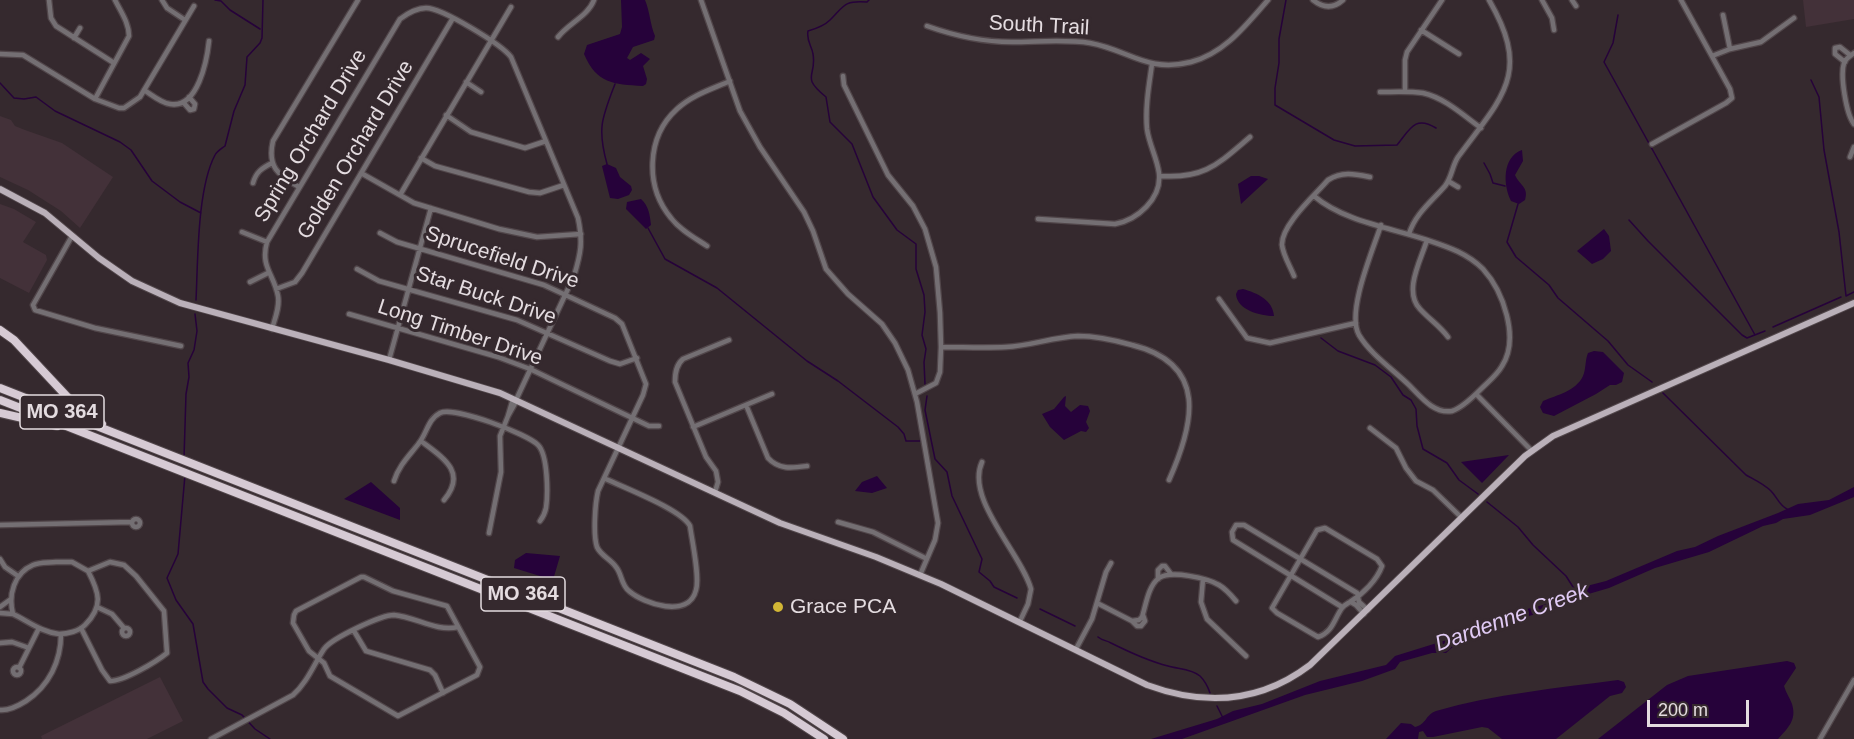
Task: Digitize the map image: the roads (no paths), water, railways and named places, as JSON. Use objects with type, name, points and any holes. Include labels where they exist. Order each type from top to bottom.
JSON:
[{"type":"highway","points":[[0,330],[14,340],[73,403],[92,418],[125,437]]},
{"type":"highway","name":"MO 364","points":[[0,388],[742,680],[800,710],[843,739]]},
{"type":"highway","name":"MO 364","points":[[0,400],[740,691],[784,713],[824,739]]},
{"type":"highway","points":[[0,413],[93,436]]},
{"type":"main road","points":[[0,189],[45,213],[99,258],[132,281],[170,299],[211,313],[389,360],[516,400],[780,523],[920,575],[1020,621],[1147,685],[1185,697],[1227,699],[1271,688],[1298,675],[1366,612],[1531,450],[1553,436],[1854,303]]},
{"type":"street","points":[[49,0],[51,18],[54,23],[114,63]]},
{"type":"street","points":[[96,99],[129,36],[129,29],[115,0]]},
{"type":"street","points":[[162,0],[167,8],[185,20]]},
{"type":"street","points":[[299,187],[283,177],[272,163],[273,141],[358,0]]},
{"type":"street","points":[[558,37],[564,29],[589,10],[594,0]]},
{"type":"street","points":[[701,0],[740,111],[760,147],[804,212],[826,269],[848,294],[874,316],[895,343],[908,370],[915,394],[938,524],[934,541],[920,575]]},
{"type":"street","name":"South Trail","points":[[927,26],[976,40],[1088,43],[1152,64],[1172,64],[1191,62],[1211,53],[1235,36],[1268,0]]},
{"type":"street","points":[[1313,0],[1323,6],[1338,5],[1343,0]]},
{"type":"street","points":[[1405,92],[1407,52],[1442,0]]},
{"type":"street","points":[[1409,234],[1421,212],[1448,181],[1456,160],[1500,101],[1509,69],[1506,36],[1489,0]]},
{"type":"street","points":[[1542,0],[1552,18],[1554,30]]},
{"type":"street","points":[[1572,0],[1576,6]]},
{"type":"street","points":[[1652,144],[1726,103],[1732,95],[1681,0]]},
{"type":"street","points":[[422,1],[423,7],[435,9],[453,18],[505,50],[514,61],[578,218],[581,234],[580,256],[566,294],[500,436],[501,471],[489,533]]},
{"type":"street","points":[[0,54],[22,55],[96,99],[124,108],[140,97],[194,6]]},
{"type":"street","name":"Spring Orchard Drive","points":[[272,329],[279,307],[276,289],[264,258],[267,242],[400,19],[423,7]]},
{"type":"street","points":[[400,195],[511,7]]},
{"type":"street","points":[[1723,15],[1730,49]]},
{"type":"street","name":"Golden Orchard Drive","points":[[276,289],[295,282],[302,273],[453,18]]},
{"type":"street","points":[[1712,56],[1761,42],[1794,18]]},
{"type":"street","points":[[74,38],[80,28]]},
{"type":"street","points":[[1421,30],[1459,54]]},
{"type":"street","points":[[144,90],[172,105],[183,102],[189,97],[204,73],[209,41]]},
{"type":"street","points":[[1845,62],[1834,53],[1835,48],[1840,47],[1852,54],[1845,62],[1843,71],[1847,107],[1854,124]]},
{"type":"street","points":[[1038,219],[1105,224],[1126,222],[1145,209],[1160,176],[1147,129],[1152,64]]},
{"type":"street","points":[[843,76],[844,86],[888,175],[913,206],[926,229],[936,267],[941,347],[940,372],[936,383],[915,394]]},
{"type":"street","points":[[708,246],[671,219],[655,189],[652,162],[656,141],[671,115],[697,95],[730,81]]},
{"type":"street","points":[[466,82],[481,92]]},
{"type":"street","points":[[1380,92],[1421,93],[1440,99],[1481,128]]},
{"type":"street","points":[[183,102],[190,110],[194,109],[195,105],[189,97]]},
{"type":"street","points":[[446,115],[471,132],[525,148],[546,141]]},
{"type":"street","points":[[1160,176],[1189,176],[1204,172],[1250,137]]},
{"type":"street","points":[[1850,158],[1854,147]]},
{"type":"street","points":[[421,159],[435,166],[529,192],[540,193],[564,185]]},
{"type":"street","points":[[253,183],[255,175],[272,163]]},
{"type":"street","points":[[361,173],[414,203],[499,229],[537,237],[581,234]]},
{"type":"street","points":[[1294,276],[1282,248],[1283,236],[1289,225],[1335,176],[1348,174],[1370,177]]},
{"type":"street","points":[[1448,181],[1458,188]]},
{"type":"street","points":[[1314,196],[1330,209],[1381,225],[1449,247],[1474,261],[1494,283],[1503,302],[1508,322],[1506,355],[1497,372],[1476,394],[1452,411],[1431,406],[1367,345],[1360,335],[1356,323],[1357,300],[1381,225]]},
{"type":"street","points":[[389,360],[431,208]]},
{"type":"street","points":[[242,232],[267,242]]},
{"type":"street","name":"Sprucefield Drive","points":[[380,233],[397,242],[522,278],[566,294],[615,318],[622,324],[646,384],[604,478],[596,502],[596,544],[616,567],[625,587],[632,593],[672,608],[688,603],[694,597],[697,584],[690,526],[687,520],[676,512],[604,478]]},
{"type":"street","points":[[72,236],[33,305],[35,310],[95,328],[181,345]]},
{"type":"street","points":[[1427,240],[1413,284],[1413,293],[1418,307],[1448,337]]},
{"type":"street","name":"Star Buck Drive","points":[[357,269],[379,281],[518,320],[610,361],[620,364],[637,358]]},
{"type":"street","points":[[249,282],[268,273]]},
{"type":"street","points":[[1219,299],[1247,338],[1270,343],[1356,323]]},
{"type":"street","name":"Long Timber Drive","points":[[349,314],[498,357],[530,369],[652,427],[659,426]]},
{"type":"street","points":[[941,347],[1008,347],[1079,336],[1109,339],[1145,348],[1172,363],[1185,381],[1189,395],[1190,417],[1183,449],[1169,480]]},
{"type":"street","points":[[715,492],[718,482],[716,471],[706,457],[675,382],[677,367],[683,359],[729,340]]},
{"type":"street","points":[[693,427],[772,394]]},
{"type":"street","points":[[1476,394],[1531,450]]},
{"type":"street","points":[[746,405],[768,458],[779,467],[807,466]]},
{"type":"street","points":[[394,481],[397,471],[421,441],[432,418],[442,411],[466,414],[538,444],[545,456],[546,511],[540,521]]},
{"type":"street","points":[[1370,428],[1396,448],[1406,468],[1416,481],[1433,489],[1462,518]]},
{"type":"street","points":[[421,441],[446,460],[452,470],[453,485],[444,500]]},
{"type":"street","points":[[982,462],[978,471],[981,493],[1031,589],[1028,604],[1020,621]]},
{"type":"street","points":[[0,525],[132,522]]},
{"type":"street","points":[[838,522],[873,532],[927,559]]},
{"type":"street","points":[[1342,607],[1233,540],[1232,532],[1236,525],[1244,525],[1357,593],[1359,602],[1366,612]]},
{"type":"street","points":[[1324,528],[1381,563],[1379,574],[1358,596],[1342,607],[1334,624],[1318,637],[1273,610],[1272,606],[1301,559],[1317,530],[1324,528]]},
{"type":"street","points":[[0,559],[5,567],[18,576]]},
{"type":"street","points":[[0,613],[13,614],[39,628],[61,634],[81,628],[92,618],[98,607],[98,593],[88,571],[72,562],[33,565],[18,576],[11,599],[13,614]]},
{"type":"street","points":[[81,628],[110,681],[120,679],[151,664],[166,653],[164,611],[136,576],[124,565],[110,562],[88,571]]},
{"type":"street","points":[[1076,649],[1088,628],[1110,563]]},
{"type":"street","points":[[1158,579],[1158,570],[1162,566],[1171,574]]},
{"type":"street","points":[[1096,603],[1132,621],[1139,620],[1143,615],[1150,590],[1158,579],[1171,574],[1201,578],[1219,585],[1236,601]]},
{"type":"street","points":[[364,577],[393,591],[444,604],[458,627],[480,667],[477,675],[396,716],[330,676],[324,663],[309,651],[293,623],[296,611],[364,577]]},
{"type":"street","points":[[1201,578],[1201,602],[1207,619],[1246,656]]},
{"type":"street","points":[[0,607],[11,599]]},
{"type":"street","points":[[1351,602],[1366,612]]},
{"type":"street","points":[[98,607],[112,614],[124,628]]},
{"type":"street","points":[[211,739],[298,691],[317,659],[331,642],[388,615],[445,629],[458,627]]},
{"type":"street","points":[[19,668],[39,628]]},
{"type":"street","points":[[354,631],[366,651],[430,670],[435,675],[443,693]]},
{"type":"street","points":[[0,710],[13,708],[44,688],[61,646],[61,634]]},
{"type":"street","points":[[0,643],[12,642],[29,648]]},
{"type":"street","points":[[1820,739],[1854,680]]},
{"type":"water","points":[[621,0],[645,0],[655,36],[654,40],[633,47],[627,58],[630,60],[641,53],[650,59],[643,66],[647,79],[643,86],[615,83],[600,77],[584,54],[587,45],[620,34]]},
{"type":"water","points":[[1522,150],[1523,161],[1515,175],[1525,189],[1526,196],[1525,200],[1519,204],[1511,201],[1508,195],[1506,172],[1511,159]]},
{"type":"water","points":[[607,164],[616,168],[620,177],[631,186],[632,190],[629,195],[618,199],[610,198],[602,166]]},
{"type":"water","points":[[1251,176],[1268,179],[1241,204],[1238,184]]},
{"type":"water","points":[[641,199],[650,218],[651,225],[646,229],[626,209],[627,202]]},
{"type":"water","points":[[1604,229],[1609,236],[1611,251],[1603,259],[1592,264],[1577,251]]},
{"type":"water","points":[[1243,289],[1267,301],[1274,316],[1250,311],[1240,304],[1236,294],[1238,290]]},
{"type":"water","points":[[1603,352],[1624,373],[1622,382],[1610,385],[1554,416],[1543,413],[1540,407],[1543,401],[1566,392],[1580,381],[1588,353]]},
{"type":"water","points":[[1066,396],[1065,406],[1071,412],[1080,405],[1088,406],[1090,411],[1086,422],[1089,428],[1086,432],[1081,431],[1064,440],[1050,427],[1042,414],[1054,409]]},
{"type":"water","points":[[1509,455],[1482,483],[1461,462]]},
{"type":"water","points":[[877,476],[887,488],[872,493],[855,491],[862,482]]},
{"type":"water","points":[[371,482],[400,508],[400,520],[344,499]]},
{"type":"water","name":"Dardenne Creek","points":[[1854,487],[1854,497],[1810,515],[1783,519],[1763,526],[1709,552],[1655,568],[1609,588],[1568,600],[1556,608],[1482,630],[1463,638],[1446,653],[1432,653],[1400,662],[1395,669],[1362,681],[1305,695],[1182,739],[1151,739],[1217,719],[1233,711],[1262,704],[1320,681],[1386,665],[1395,656],[1453,638],[1473,626],[1543,605],[1575,589],[1606,581],[1798,504],[1829,500]]},
{"type":"water","points":[[526,553],[560,556],[553,580],[514,568],[515,560]]},
{"type":"water","points":[[1787,661],[1794,663],[1796,668],[1784,686],[1792,704],[1793,715],[1791,723],[1778,739],[1598,739],[1667,685],[1688,676]]},
{"type":"water","points":[[1618,680],[1624,682],[1626,687],[1622,693],[1610,696],[1556,739],[1502,739],[1488,728],[1482,727],[1433,737],[1427,737],[1423,731],[1419,732],[1418,739],[1386,739],[1401,723],[1419,726],[1433,712],[1458,705],[1527,692]]},
{"type":"waterway","points":[[215,0],[221,1],[230,10],[260,29]]},
{"type":"waterway","points":[[196,300],[200,226],[209,169],[215,155],[225,146],[234,111],[245,85],[247,57],[262,38],[263,0]]},
{"type":"waterway","points":[[869,0],[845,5],[825,24],[808,31],[814,62],[811,76],[814,85],[826,97],[830,122],[852,144],[873,197],[897,230],[916,244],[916,269],[924,295],[925,312],[922,335],[926,349],[925,384]]},
{"type":"waterway","points":[[1286,0],[1279,39],[1275,105],[1334,140],[1355,146],[1397,145],[1418,123],[1429,124],[1436,128]]},
{"type":"waterway","points":[[1618,15],[1613,43],[1604,62],[1755,335]]},
{"type":"waterway","points":[[1811,80],[1819,97],[1824,150],[1839,232],[1846,296],[1854,292]]},
{"type":"waterway","points":[[0,83],[14,98],[36,97],[55,111],[120,142],[131,150],[152,181],[180,202],[201,213]]},
{"type":"waterway","points":[[607,164],[602,141],[602,123],[615,84]]},
{"type":"waterway","points":[[1484,163],[1493,183],[1505,186]]},
{"type":"waterway","points":[[1518,204],[1507,242],[1516,257],[1549,285],[1558,298],[1608,341],[1628,365],[1652,382]]},
{"type":"waterway","points":[[1629,220],[1742,335],[1747,338],[1765,331]]},
{"type":"waterway","points":[[648,228],[665,259],[717,288],[807,361],[838,381],[898,427],[906,441],[920,441]]},
{"type":"waterway","points":[[1773,327],[1841,297]]},
{"type":"waterway","points":[[184,458],[188,363],[194,350],[197,331],[195,314]]},
{"type":"waterway","points":[[1321,338],[1338,351],[1375,365],[1391,377],[1416,409],[1417,426],[1423,449],[1447,463],[1459,480],[1478,494]]},
{"type":"waterway","points":[[1663,393],[1746,475],[1773,493],[1787,509]]},
{"type":"waterway","points":[[927,396],[925,410],[935,459],[947,472],[952,496],[982,559],[979,572],[994,587],[1017,598]]},
{"type":"waterway","points":[[185,475],[178,554],[167,578],[176,600],[193,624],[203,682],[227,708],[242,715],[255,729],[270,739]]},
{"type":"waterway","name":"Dardenne Creek","points":[[1487,502],[1518,527],[1533,545],[1566,576],[1575,590]]},
{"type":"waterway","points":[[1040,609],[1075,626]]},
{"type":"waterway","points":[[1098,637],[1146,659],[1197,674],[1205,682],[1210,693]]},
{"type":"waterway","points":[[1217,706],[1223,718]]},
{"type":"place","name":"Grace PCA","points":[[778,607]]}]
